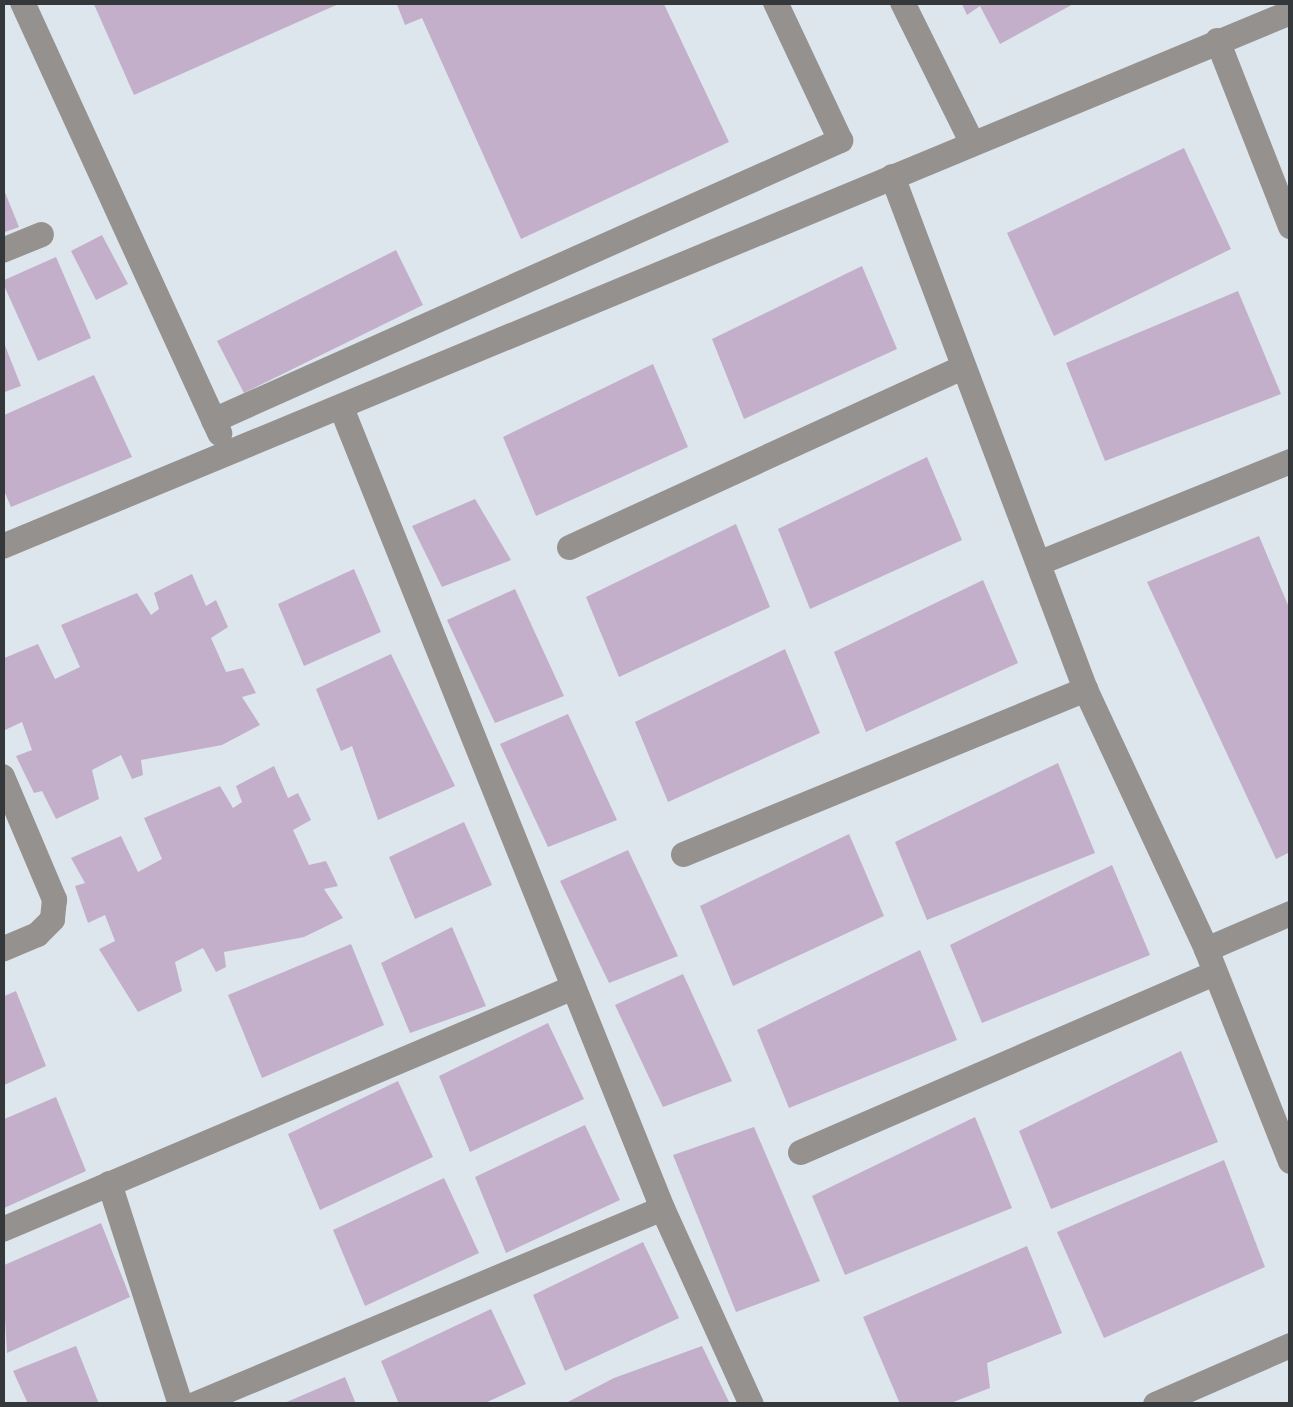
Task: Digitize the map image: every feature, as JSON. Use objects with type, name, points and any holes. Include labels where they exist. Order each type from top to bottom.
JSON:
[{"type":"street","points":[[22,2],[227,451]]},
{"type":"street","points":[[213,420],[840,140],[775,2]]},
{"type":"street","points":[[902,2],[971,142]]},
{"type":"street","points":[[2,546],[227,451],[342,410],[971,142],[1290,12]]},
{"type":"street","points":[[1217,40],[1290,226]]},
{"type":"street","points":[[892,176],[1086,688],[1210,961],[1290,1161]]},
{"type":"street","points":[[2,250],[41,234]]},
{"type":"street","points":[[569,547],[963,368]]},
{"type":"street","points":[[342,410],[662,1208],[751,1404]]},
{"type":"street","points":[[1040,562],[1290,461]]},
{"type":"street","points":[[684,854],[1086,688]]},
{"type":"street","points":[[2,776],[54,899],[52,918],[38,934],[2,949]]},
{"type":"street","points":[[800,1152],[1210,961],[1290,913]]},
{"type":"street","points":[[2,1229],[573,987]]},
{"type":"street","points":[[109,1183],[180,1404]]},
{"type":"street","points":[[194,1404],[662,1208]]},
{"type":"street","points":[[1155,1404],[1290,1345]]},
{"type":"building","points":[[93,2],[343,2],[134,95]]},
{"type":"building","points":[[396,2],[663,2],[729,142],[521,239],[422,18],[405,25]]},
{"type":"building","points":[[961,2],[1077,2],[1000,44],[980,6],[967,15]]},
{"type":"building","points":[[1184,148],[1231,249],[1054,336],[1007,233]]},
{"type":"building","points":[[2,185],[19,227],[2,233]]},
{"type":"building","points":[[102,235],[128,284],[96,300],[71,251]]},
{"type":"building","points":[[396,250],[423,305],[244,393],[217,341]]},
{"type":"building","points":[[56,257],[91,338],[38,361],[2,281]]},
{"type":"building","points":[[862,266],[897,349],[744,419],[712,339]]},
{"type":"building","points":[[1238,291],[1281,394],[1105,461],[1066,363]]},
{"type":"building","points":[[2,338],[21,386],[2,393]]},
{"type":"building","points":[[653,364],[688,447],[536,516],[503,437]]},
{"type":"building","points":[[94,375],[132,457],[11,507],[2,486],[2,416]]},
{"type":"building","points":[[927,457],[962,540],[810,609],[778,529]]},
{"type":"building","points":[[475,499],[511,560],[442,587],[412,526]]},
{"type":"building","points":[[736,524],[770,607],[619,677],[586,597]]},
{"type":"building","points":[[1259,536],[1290,610],[1290,852],[1276,859],[1147,582]]},
{"type":"building","points":[[354,569],[381,632],[304,666],[278,604]]},
{"type":"building","points":[[192,574],[206,606],[216,600],[228,627],[211,638],[226,672],[243,668],[256,693],[242,697],[260,725],[222,745],[141,760],[143,775],[132,779],[121,755],[92,770],[99,799],[56,819],[42,791],[34,793],[16,756],[32,750],[22,722],[5,730],[2,722],[2,659],[38,644],[55,679],[80,667],[61,625],[137,593],[151,615],[159,609],[154,593]]},
{"type":"building","points":[[983,580],[1018,663],[866,732],[834,652]]},
{"type":"building","points":[[515,589],[564,696],[495,723],[447,620]]},
{"type":"building","points":[[785,649],[820,733],[668,802],[635,722]]},
{"type":"building","points":[[391,654],[455,786],[378,820],[352,746],[341,751],[316,689]]},
{"type":"building","points":[[568,714],[617,820],[548,847],[500,744]]},
{"type":"building","points":[[1058,763],[1095,853],[927,920],[895,842]]},
{"type":"building","points":[[274,766],[288,798],[298,793],[311,820],[293,830],[309,865],[326,861],[338,886],[324,889],[343,918],[304,937],[224,952],[226,967],[216,972],[203,948],[175,962],[182,991],[138,1012],[99,949],[115,941],[105,915],[88,923],[75,886],[85,883],[71,858],[121,836],[138,872],[162,859],[144,818],[220,786],[233,808],[242,802],[236,786]]},
{"type":"building","points":[[464,822],[492,885],[415,919],[389,857]]},
{"type":"building","points":[[849,834],[884,916],[733,986],[700,906]]},
{"type":"building","points":[[628,850],[678,956],[609,983],[560,881]]},
{"type":"building","points":[[1112,865],[1150,955],[982,1023],[950,945]]},
{"type":"building","points":[[452,927],[486,1006],[410,1033],[381,963]]},
{"type":"building","points":[[351,944],[384,1025],[262,1078],[228,995]]},
{"type":"building","points":[[920,950],[957,1040],[789,1108],[757,1030]]},
{"type":"building","points":[[683,974],[732,1081],[663,1107],[615,1005]]},
{"type":"building","points":[[16,991],[46,1066],[2,1086],[2,997]]},
{"type":"building","points":[[548,1023],[584,1099],[470,1152],[439,1076]]},
{"type":"building","points":[[1181,1051],[1218,1142],[1051,1209],[1019,1131]]},
{"type":"building","points":[[398,1081],[433,1157],[320,1210],[288,1134]]},
{"type":"building","points":[[56,1097],[86,1171],[2,1209],[2,1120]]},
{"type":"building","points":[[975,1117],[1012,1208],[845,1275],[812,1196]]},
{"type":"building","points":[[585,1125],[620,1200],[506,1253],[475,1177]]},
{"type":"building","points":[[754,1127],[820,1281],[736,1312],[673,1155]]},
{"type":"building","points":[[1224,1160],[1265,1267],[1104,1338],[1057,1232]]},
{"type":"building","points":[[444,1178],[479,1253],[365,1306],[333,1230]]},
{"type":"building","points":[[101,1223],[130,1297],[7,1353],[2,1266]]},
{"type":"building","points":[[643,1242],[679,1318],[565,1371],[533,1295]]},
{"type":"building","points":[[1027,1246],[1062,1333],[987,1363],[990,1388],[948,1404],[900,1404],[863,1317]]},
{"type":"building","points":[[491,1309],[526,1384],[483,1404],[399,1404],[381,1361]]},
{"type":"building","points":[[76,1346],[99,1404],[28,1404],[13,1371]]},
{"type":"building","points":[[702,1346],[730,1404],[564,1404],[614,1378]]},
{"type":"building","points":[[345,1377],[356,1404],[282,1404]]}]
